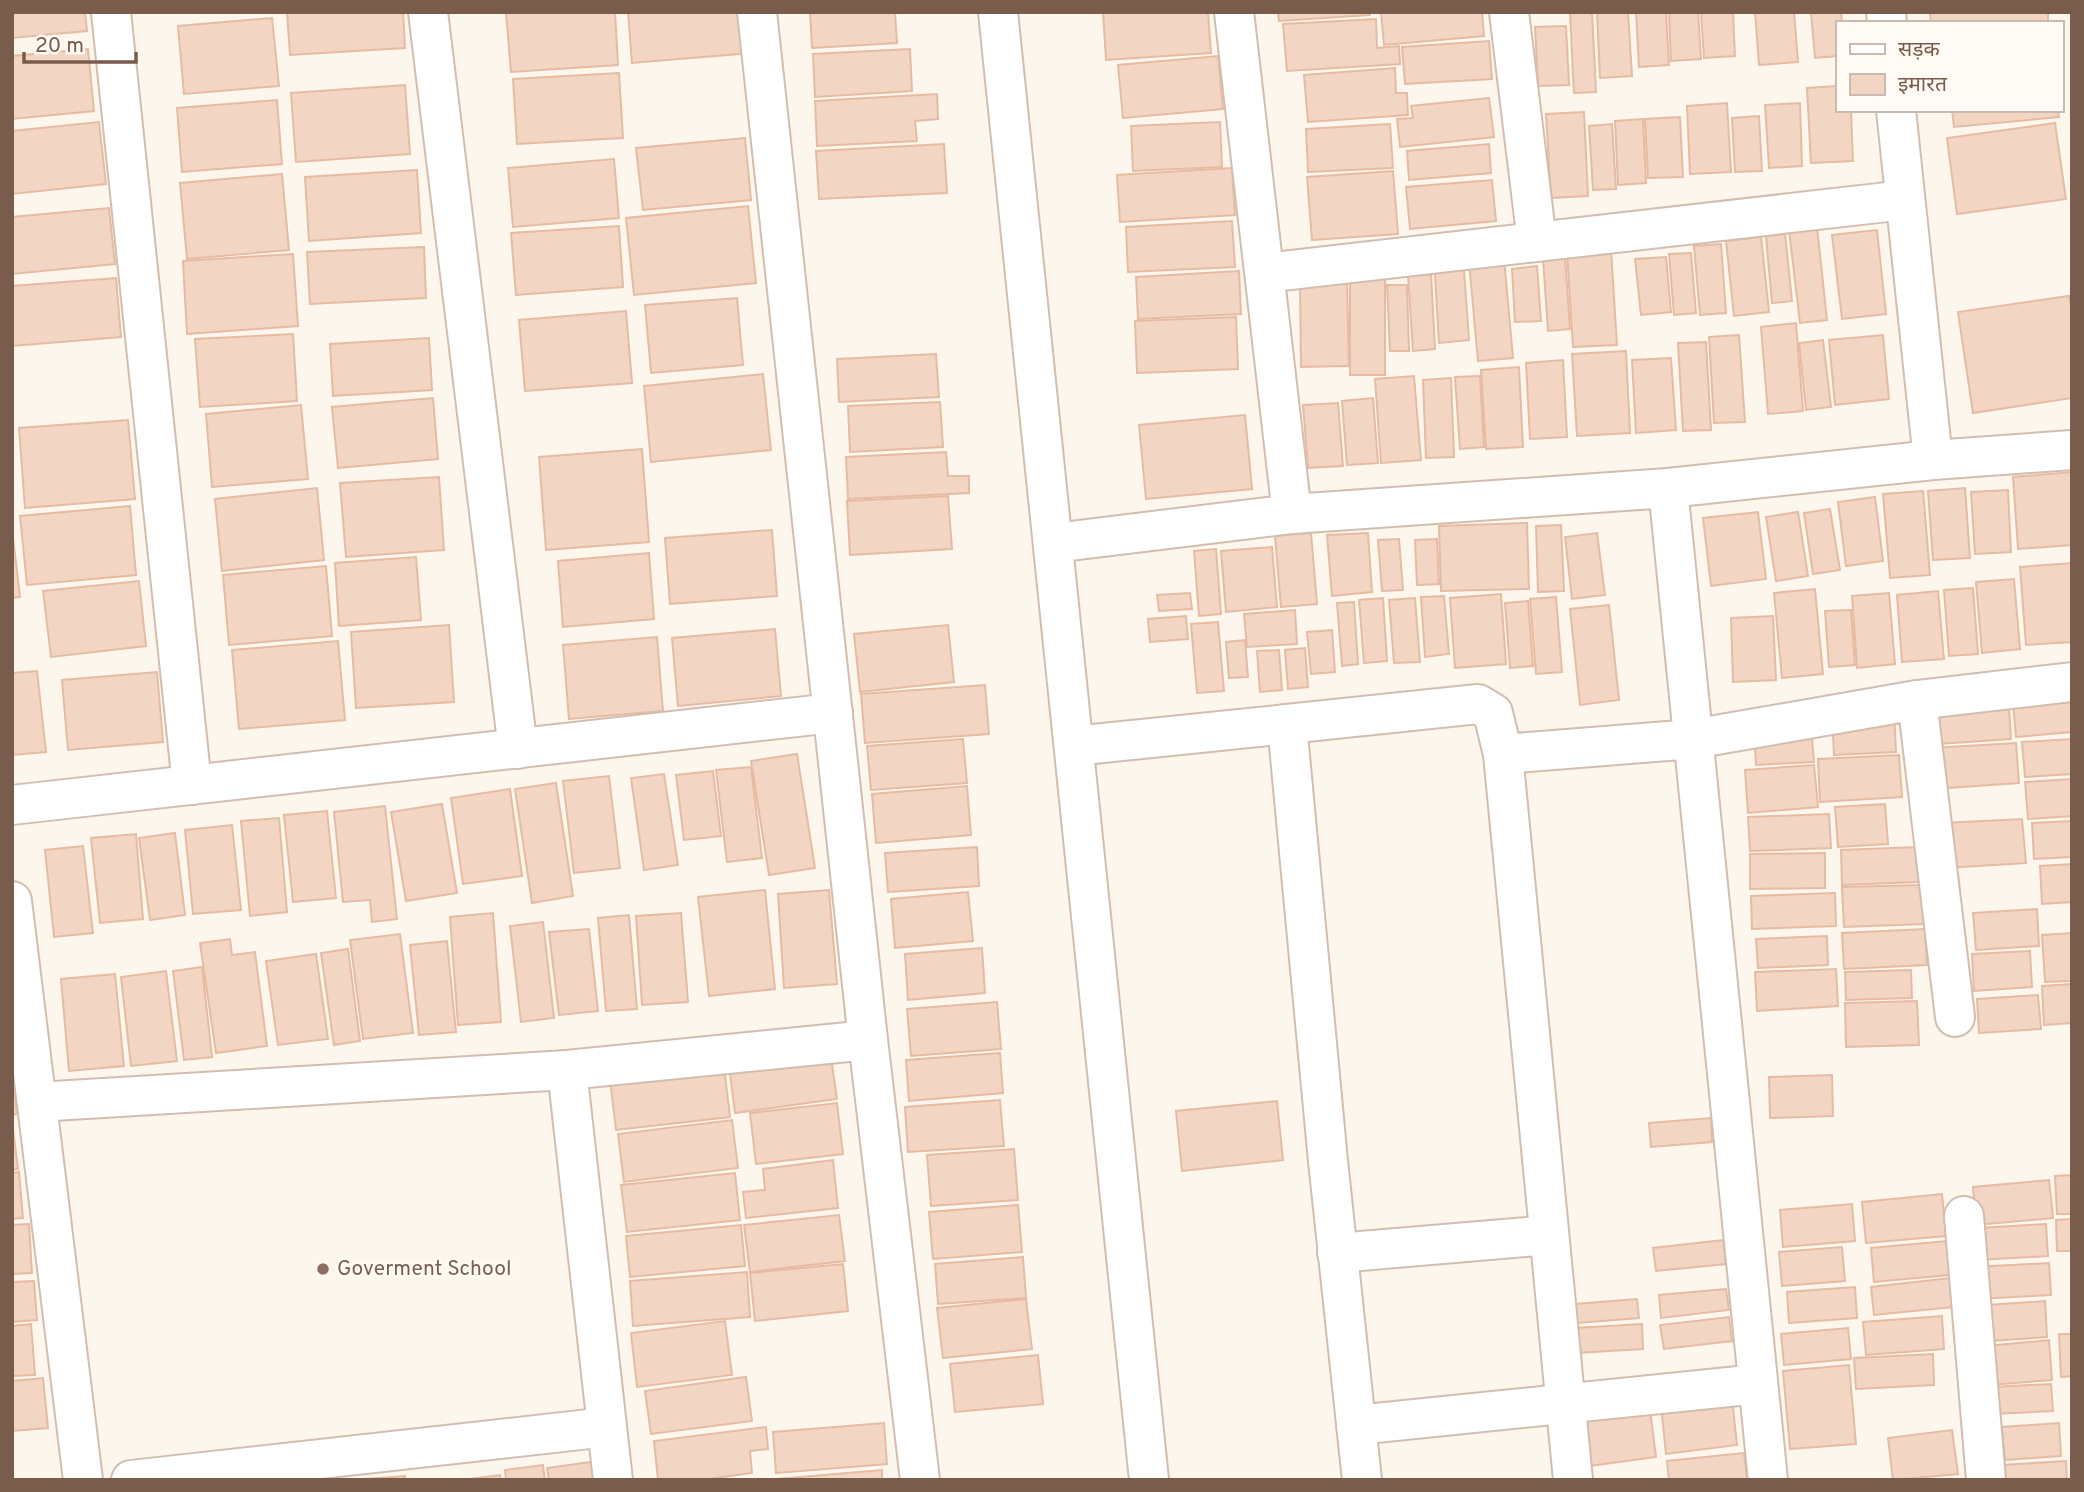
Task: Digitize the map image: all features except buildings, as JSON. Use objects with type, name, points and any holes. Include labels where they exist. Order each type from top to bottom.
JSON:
[{"type":"street","points":[[111,12],[192,785]]},
{"type":"street","points":[[428,12],[518,749]]},
{"type":"street","points":[[757,12],[868,1040],[919,1480]]},
{"type":"street","points":[[998,12],[1149,1480]]},
{"type":"street","points":[[1234,12],[1292,514]]},
{"type":"street","points":[[1509,12],[1537,242]]},
{"type":"street","points":[[1896,112],[1933,460]]},
{"type":"street","points":[[1265,273],[1905,200]]},
{"type":"street","points":[[1054,543],[1292,514],[1668,488],[1933,460],[2072,450]]},
{"type":"street","points":[[1668,488],[1768,1480]]},
{"type":"street","points":[[1503,754],[1693,739],[1917,700],[2072,682]]},
{"type":"street","points":[[1917,700],[1955,1017]]},
{"type":"street","points":[[1074,746],[1478,704],[1493,713],[1503,754],[1573,1480]]},
{"type":"street","points":[[12,805],[833,713]]},
{"type":"street","points":[[1287,724],[1337,1253],[1362,1480]]},
{"type":"street","points":[[12,901],[83,1480]]},
{"type":"street","points":[[37,1102],[567,1070],[868,1040]]},
{"type":"street","points":[[567,1070],[613,1480]]},
{"type":"street","points":[[1964,1216],[1986,1480]]},
{"type":"street","points":[[1337,1253],[1549,1234]]},
{"type":"street","points":[[1356,1425],[1758,1384]]},
{"type":"street","points":[[131,1480],[607,1427]]},
{"type":"place","name":"Goverment School","points":[[323,1269]]}]
